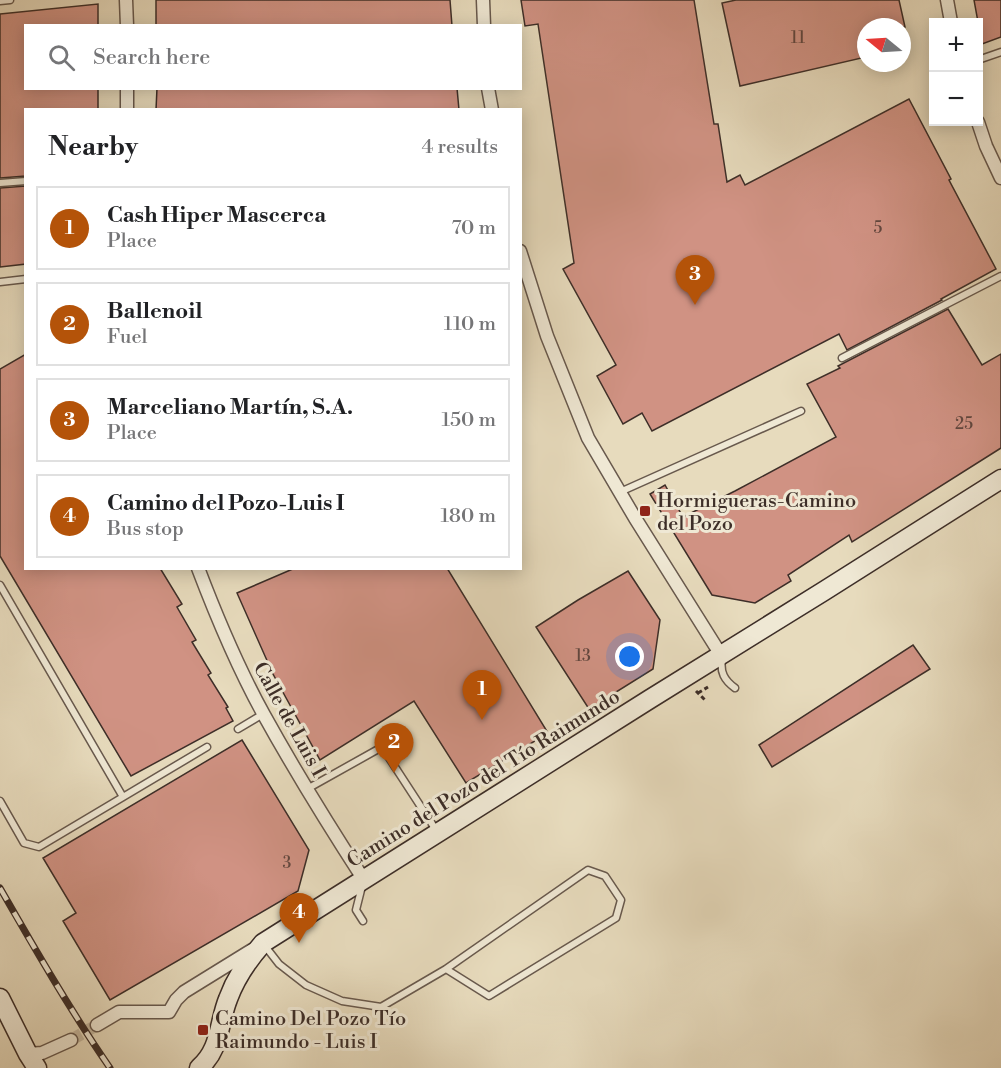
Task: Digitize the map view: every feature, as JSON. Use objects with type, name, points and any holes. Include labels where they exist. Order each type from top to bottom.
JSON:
[{"type":"street","points":[[126,0],[126,24]]},
{"type":"street","points":[[483,0],[484,24]]},
{"type":"street","points":[[947,0],[950,18]]},
{"type":"street","points":[[127,90],[127,108]]},
{"type":"street","points":[[488,90],[492,108]]},
{"type":"street","points":[[979,126],[1001,178]]},
{"type":"street","points":[[522,257],[547,336],[588,438],[721,655]]},
{"type":"street","name":"Camino del Pozo del Tío Raimundo","points":[[97,1025],[119,1012],[169,1012],[184,992],[825,591],[1001,478]]},
{"type":"street","name":"Calle de Luis I","points":[[199,570],[238,665],[263,714],[306,789],[364,880]]},
{"type":"street","name":"Camino del Pozo del Tío Raimundo","points":[[199,1068],[216,1045],[227,1000],[238,976],[250,957],[263,943]]},
{"type":"street","points":[[0,998],[33,1061],[42,1053],[70,1040]]},
{"type":"lane","points":[[0,1],[10,0]]},
{"type":"lane","points":[[983,58],[1001,52]]},
{"type":"lane","points":[[0,183],[24,181]]},
{"type":"lane","points":[[842,358],[1001,276]]},
{"type":"lane","points":[[0,282],[24,279]]},
{"type":"lane","points":[[619,492],[801,411]]},
{"type":"lane","points":[[0,585],[123,797]]},
{"type":"lane","points":[[721,655],[721,671],[729,684],[735,688]]},
{"type":"lane","points":[[238,729],[263,714]]},
{"type":"lane","points":[[0,801],[24,843],[39,847],[207,747]]},
{"type":"lane","points":[[306,789],[382,747],[438,833]]},
{"type":"lane","points":[[263,943],[279,964],[306,985],[342,1001],[381,1007],[446,969],[588,870],[604,876],[621,900],[616,918],[489,996],[446,969]]},
{"type":"lane","points":[[363,921],[356,909],[364,880]]},
{"type":"path","points":[[693,687],[706,701]]},
{"type":"path","points":[[698,693],[708,687]]},
{"type":"building","points":[[156,0],[450,0],[452,24],[156,24]]},
{"type":"building","points":[[521,0],[694,0],[714,124],[718,124],[727,182],[740,175],[745,185],[909,99],[996,269],[847,350],[839,334],[652,431],[642,413],[623,424],[597,376],[616,365],[563,269],[574,263],[538,24],[525,26]]},
{"type":"building","points":[[736,0],[899,0],[903,18],[857,18],[857,59],[740,86],[722,3]]},
{"type":"building","points":[[974,0],[1001,0],[1001,37],[983,44],[983,18],[977,18]]},
{"type":"building","points":[[98,4],[98,24],[24,24],[24,90],[98,90],[98,108],[24,108],[24,176],[0,178],[0,14]]},
{"type":"building","points":[[157,90],[457,90],[459,108],[156,108]]},
{"type":"building","points":[[24,186],[24,264],[0,267],[0,188]]},
{"type":"building","points":[[948,309],[982,365],[1001,354],[1001,448],[852,542],[849,535],[788,575],[791,581],[755,603],[712,595],[650,494],[665,485],[683,517],[836,437],[807,384]]},
{"type":"building","points":[[24,355],[24,570],[161,570],[182,604],[177,607],[196,640],[192,642],[211,673],[208,675],[228,707],[226,708],[233,721],[131,776],[0,556],[0,369]]},
{"type":"building","points":[[290,570],[448,570],[548,733],[466,783],[414,701],[320,760],[273,674],[237,593]]},
{"type":"building","points":[[628,571],[660,620],[653,669],[589,709],[536,627]]},
{"type":"building","points":[[913,645],[930,669],[772,767],[759,745]]},
{"type":"building","points":[[242,740],[309,850],[298,891],[110,1000],[63,921],[76,913],[43,858]]},
{"type":"tunnel","points":[[71,1040],[97,1025]]},
{"type":"railway","points":[[0,888],[67,1002],[110,1068]]},
{"type":"place","name":"Marceliano Martín, S.A.","points":[[695,305]]},
{"type":"place","name":"Hormigueras-Camino del Pozo","points":[[645,511]]},
{"type":"place","name":"Cash Hiper Mascerca","points":[[482,720]]},
{"type":"place","name":"Ballenoil","points":[[394,773]]},
{"type":"place","name":"Camino del Pozo-Luis I","points":[[299,943]]},
{"type":"place","name":"Camino Del Pozo Tío Raimundo - Luis I","points":[[203,1030]]}]
